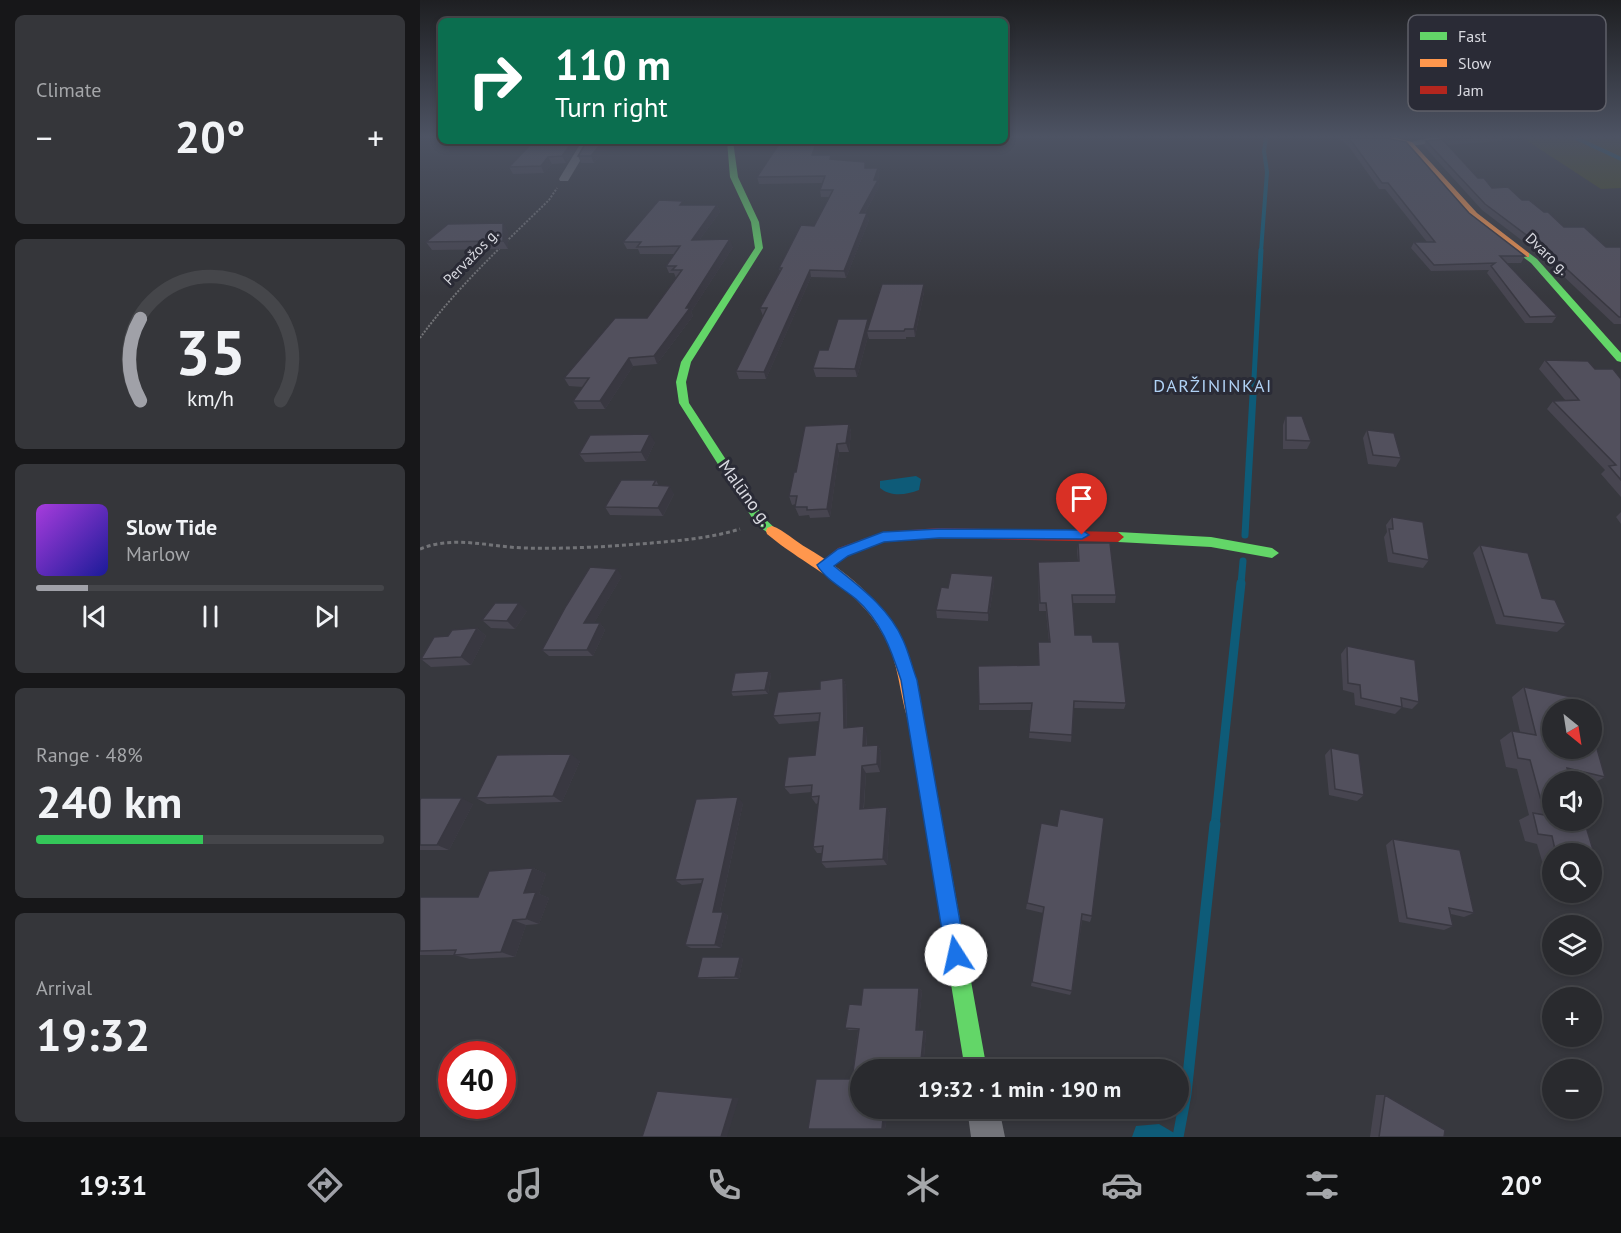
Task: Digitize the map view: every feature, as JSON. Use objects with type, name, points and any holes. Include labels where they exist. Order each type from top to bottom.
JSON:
[{"type":"street","name":"Malūno g.","points":[[740,191],[754,222],[759,248],[686,362],[680,375],[684,403],[760,520],[781,538],[824,565],[863,597],[880,616],[896,641],[909,680],[974,1059]]},
{"type":"street","name":"Dvaro g.","points":[[1453,191],[1474,215],[1534,261],[1621,359]]},
{"type":"street","points":[[824,565],[843,552],[883,537],[939,533],[1082,535],[1199,541],[1272,553]]},
{"type":"street","points":[[985,1119],[987,1137]]},
{"type":"path","name":"Pervažos g.","points":[[420,338],[441,309],[555,191]]},
{"type":"path","points":[[420,549],[434,542],[486,543],[521,548],[604,548],[699,539],[737,530],[760,520]]},
{"type":"water","points":[[916,476],[921,479],[919,490],[914,492],[894,494],[880,488],[880,481]]},
{"type":"water","points":[[1159,1124],[1181,1137],[1132,1137],[1136,1126]]},
{"type":"building","points":[[832,191],[872,191],[860,213],[867,213],[844,271],[810,270],[764,372],[736,371],[767,308],[760,308],[782,268],[779,268],[801,225],[814,226]]},
{"type":"building","points":[[1394,191],[1450,191],[1469,213],[1525,256],[1500,256],[1557,316],[1530,317],[1491,266],[1495,263],[1434,265],[1414,242],[1435,242]]},
{"type":"building","points":[[1473,191],[1512,191],[1522,200],[1529,200],[1544,212],[1548,212],[1564,227],[1584,227],[1606,247],[1621,247],[1621,317],[1545,249],[1485,204]]},
{"type":"building","points":[[659,200],[683,201],[680,205],[717,205],[692,240],[730,239],[686,308],[690,308],[654,356],[629,358],[600,401],[573,401],[589,378],[564,378],[615,318],[647,318],[682,270],[672,270],[676,266],[666,266],[680,246],[637,247],[641,242],[623,242]]},
{"type":"building","points":[[503,223],[503,241],[426,242],[448,224]]},
{"type":"building","points":[[882,284],[924,284],[914,329],[867,331]]},
{"type":"building","points":[[838,319],[868,319],[855,369],[813,368],[819,350],[828,350]]},
{"type":"building","points":[[1545,360],[1588,361],[1595,369],[1613,369],[1621,379],[1621,480],[1609,466],[1616,465],[1553,401],[1579,400]]},
{"type":"building","points":[[1286,416],[1302,416],[1311,441],[1286,440]]},
{"type":"building","points":[[849,424],[846,443],[837,444],[827,509],[807,510],[807,507],[795,507],[797,496],[789,496],[805,426]]},
{"type":"building","points":[[1367,430],[1394,433],[1401,458],[1373,455]]},
{"type":"building","points":[[650,434],[641,452],[579,454],[590,435]]},
{"type":"building","points":[[621,480],[656,480],[653,485],[670,486],[658,508],[605,507]]},
{"type":"building","points":[[1392,517],[1423,522],[1429,560],[1393,553],[1389,529],[1393,529]]},
{"type":"building","points":[[1078,543],[1110,543],[1116,595],[1072,595],[1075,635],[1092,635],[1093,642],[1119,642],[1126,703],[1074,701],[1072,735],[1029,732],[1032,703],[979,704],[978,666],[1039,665],[1038,642],[1050,642],[1046,603],[1040,603],[1038,562],[1079,561]]},
{"type":"building","points":[[1480,545],[1528,553],[1542,598],[1555,600],[1566,624],[1504,616]]},
{"type":"building","points":[[590,567],[617,569],[584,623],[600,623],[587,650],[542,650],[566,606]]},
{"type":"building","points":[[951,573],[993,576],[988,613],[936,610],[941,587],[948,588]]},
{"type":"building","points":[[495,603],[519,603],[507,621],[482,620]]},
{"type":"building","points":[[477,628],[461,657],[421,659],[434,637],[448,636],[452,630]]},
{"type":"building","points":[[1347,646],[1415,660],[1419,702],[1401,698],[1402,707],[1361,698],[1360,685],[1348,683]]},
{"type":"building","points":[[769,671],[765,690],[731,692],[735,673]]},
{"type":"building","points":[[843,678],[844,728],[864,726],[863,746],[878,745],[877,764],[862,766],[860,809],[887,807],[883,859],[821,862],[823,846],[813,847],[819,796],[811,797],[812,785],[784,787],[788,757],[815,755],[820,713],[773,716],[778,692],[820,689],[820,681]]},
{"type":"building","points":[[1524,687],[1581,699],[1542,699],[1542,759],[1600,759],[1605,777],[1602,776],[1602,771],[1580,771],[1567,768],[1568,771],[1542,771],[1542,804],[1530,760],[1518,758],[1512,731],[1536,735]]},
{"type":"building","points":[[1331,748],[1359,754],[1364,795],[1335,789]]},
{"type":"building","points":[[571,754],[553,796],[476,798],[497,755]]},
{"type":"building","points":[[738,797],[713,912],[723,912],[715,945],[685,945],[703,879],[675,880],[696,799]]},
{"type":"building","points":[[421,798],[462,798],[437,845],[420,845]]},
{"type":"building","points":[[1060,809],[1104,818],[1092,916],[1082,914],[1072,991],[1032,982],[1044,907],[1027,903],[1041,823],[1057,826]]},
{"type":"building","points":[[1533,813],[1542,814],[1542,831],[1587,831],[1591,843],[1554,843],[1552,836],[1538,834]]},
{"type":"building","points":[[1393,839],[1460,850],[1474,913],[1449,908],[1453,926],[1407,918]]},
{"type":"building","points":[[533,868],[524,893],[536,892],[526,919],[513,920],[501,952],[454,955],[456,950],[420,951],[420,897],[478,897],[489,871]]},
{"type":"building","points":[[702,957],[740,957],[735,977],[697,978]]},
{"type":"building","points":[[863,988],[919,988],[916,1030],[924,1030],[921,1059],[855,1059],[859,1029],[845,1028],[849,1004],[861,1005]]},
{"type":"building","points":[[816,1079],[850,1079],[850,1119],[883,1119],[882,1129],[808,1129]]},
{"type":"building","points":[[657,1091],[733,1098],[721,1137],[642,1137]]},
{"type":"building","points":[[1385,1095],[1445,1130],[1444,1137],[1379,1137]]},
{"type":"waterway","points":[[1261,251],[1266,191]]},
{"type":"waterway","points":[[1253,397],[1261,250]]},
{"type":"waterway","points":[[1245,535],[1253,395]]},
{"type":"waterway","points":[[1241,584],[1243,561]]},
{"type":"waterway","points":[[1215,826],[1241,583]]},
{"type":"waterway","points":[[1178,1137],[1186,1094],[1215,824]]},
{"type":"traffic: fast","points":[[741,191],[755,222],[759,248],[686,362],[681,382],[684,403],[760,521],[772,531]]},
{"type":"traffic: fast","points":[[1526,255],[1534,261],[1621,359]]},
{"type":"traffic: fast","points":[[1118,537],[1211,542],[1272,553]]},
{"type":"traffic: fast","points":[[916,720],[974,1059]]},
{"type":"traffic: slow","points":[[1453,191],[1474,215],[1526,255]]},
{"type":"traffic: slow","points":[[772,531],[844,580],[877,613],[898,650],[916,720]]},
{"type":"traffic: jam","points":[[824,565],[843,552],[883,537],[939,533],[1118,537]]},
{"type":"district","name":"DARŽININKAI","points":[[1213,386]]},
{"type":"route","points":[[956,955],[909,680],[896,641],[880,616],[863,597],[824,565],[843,552],[883,537],[939,533],[1082,535]]}]
